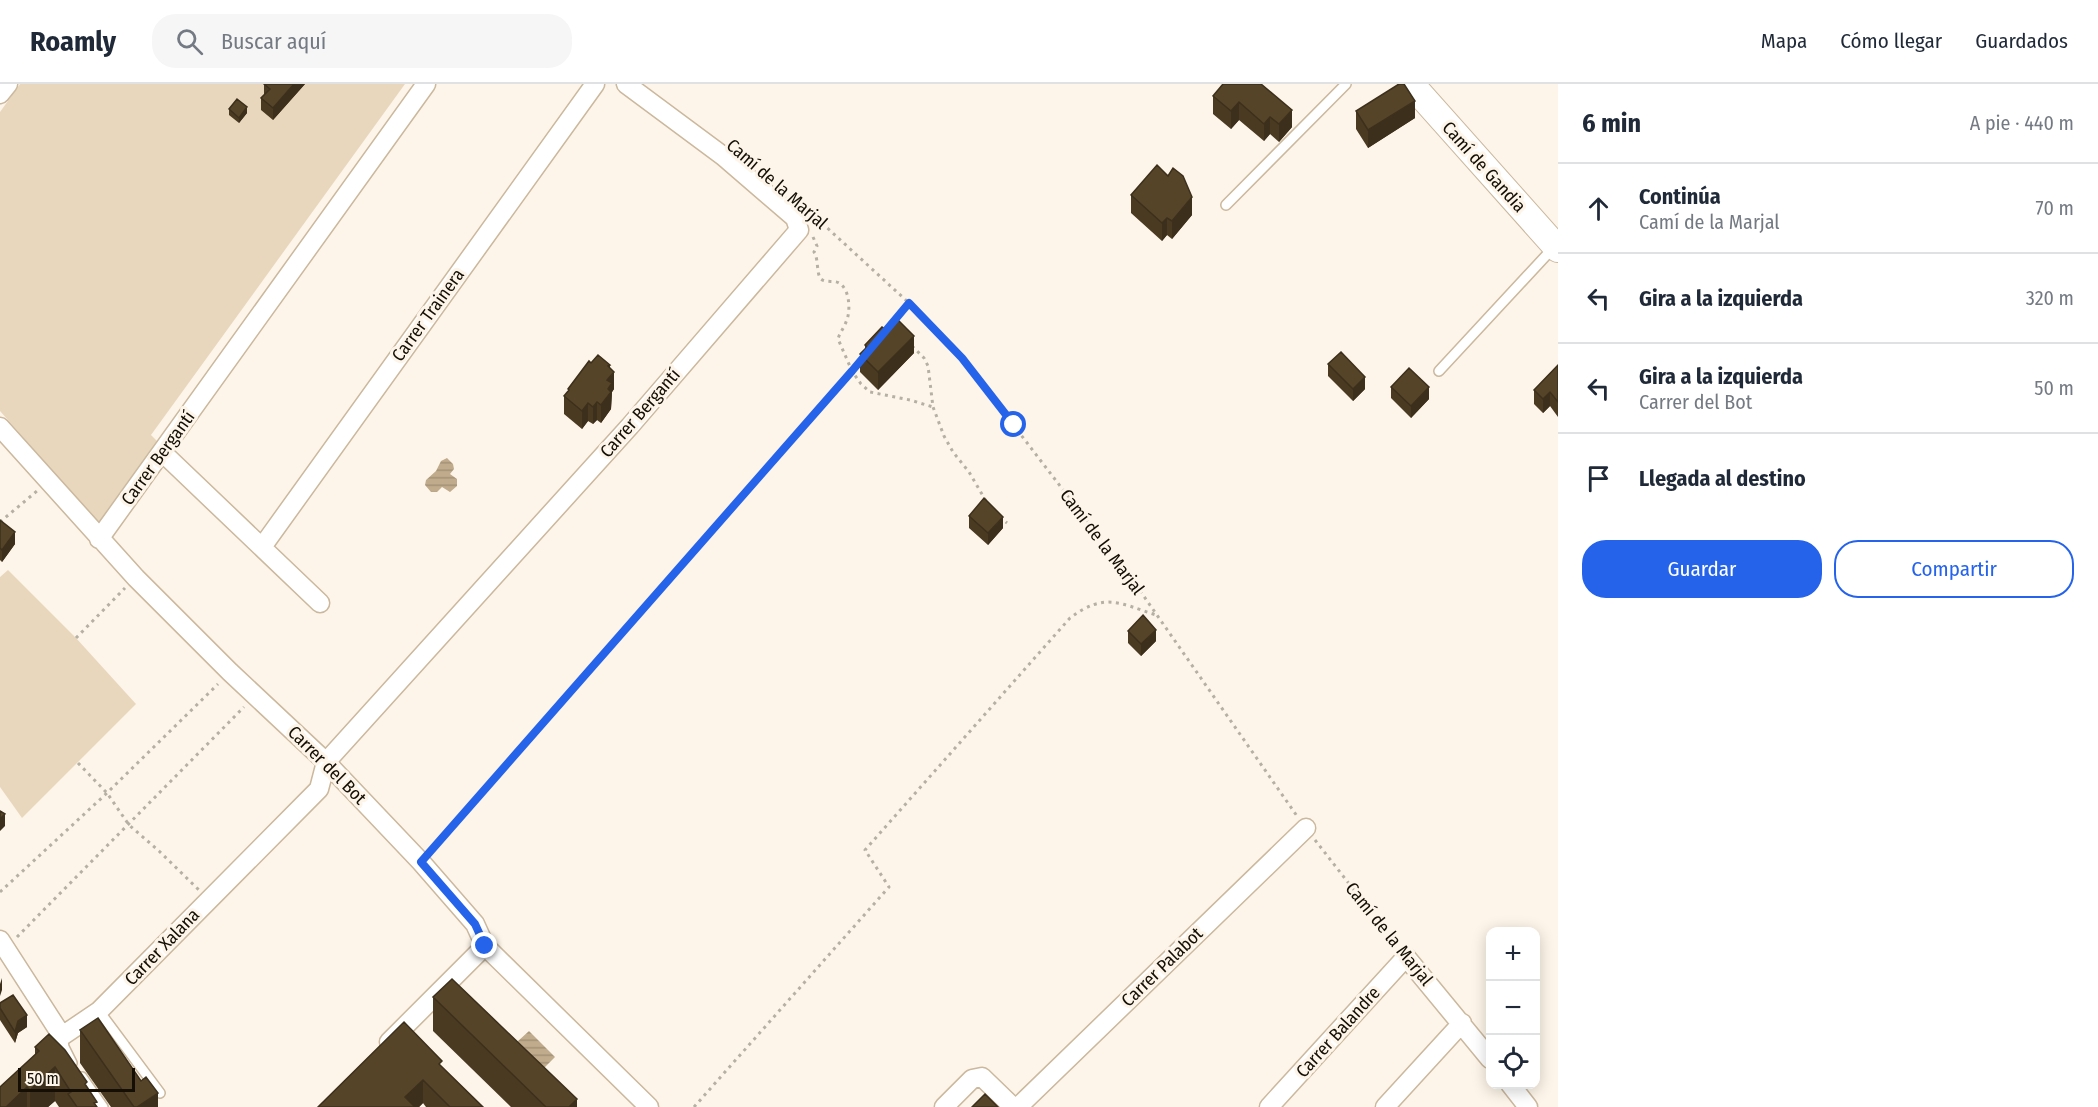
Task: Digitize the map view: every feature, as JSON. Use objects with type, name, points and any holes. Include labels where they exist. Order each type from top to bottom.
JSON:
[{"type":"main road","name":"Camí de Gandia","points":[[1411,84],[1556,248]]},
{"type":"street","points":[[0,94],[8,84]]},
{"type":"street","name":"Carrer Bergantí","points":[[99,538],[426,84]]},
{"type":"street","name":"Carrer Trainera","points":[[262,547],[595,84]]},
{"type":"street","points":[[626,84],[723,156],[795,218],[799,230]]},
{"type":"street","name":"Carrer Bergantí","points":[[326,762],[630,426],[799,230]]},
{"type":"street","name":"Carrer del Bot","points":[[0,426],[136,578],[326,762],[421,862],[475,924],[485,946],[649,1107]]},
{"type":"street","points":[[162,453],[320,603]]},
{"type":"street","name":"Carrer Xalana","points":[[62,1036],[99,1011],[319,789],[326,762]]},
{"type":"street","name":"Carrer Palabot","points":[[1018,1107],[1306,828]]},
{"type":"street","points":[[3,944],[62,1036]]},
{"type":"street","points":[[380,1050],[485,946]]},
{"type":"street","name":"Camí de la Marjal","points":[[1406,957],[1486,1053]]},
{"type":"street","name":"Carrer Balandre","points":[[1269,1107],[1406,957]]},
{"type":"street","points":[[1385,1107],[1462,1023]]},
{"type":"street","points":[[944,1107],[972,1079],[982,1077],[1013,1107]]},
{"type":"street","points":[[1514,1089],[1528,1107]]},
{"type":"lane","points":[[1227,205],[1346,84]]},
{"type":"lane","points":[[1439,370],[1556,248]]},
{"type":"lane","points":[[99,1011],[160,1093]]},
{"type":"lane","points":[[62,1036],[69,1059],[103,1107]]},
{"type":"path","name":"Camí de la Marjal","points":[[805,207],[909,303],[969,366],[1157,616],[1306,828],[1406,957]]},
{"type":"path","points":[[799,230],[814,238],[817,246],[814,252],[818,259],[818,272],[821,279],[838,282],[844,286],[847,293],[848,318],[838,339],[852,371],[861,384],[870,392],[933,407]]},
{"type":"path","points":[[891,325],[909,303]]},
{"type":"path","points":[[908,342],[924,358],[928,366],[928,381],[933,407],[953,452],[969,472],[988,503]]},
{"type":"path","points":[[421,862],[864,357]]},
{"type":"path","points":[[0,522],[48,482]]},
{"type":"path","points":[[993,512],[1007,523]]},
{"type":"path","points":[[76,638],[136,578]]},
{"type":"path","points":[[694,1107],[889,887],[865,850],[1070,618],[1091,605],[1111,600],[1157,616]]},
{"type":"path","points":[[0,892],[107,793],[231,672]]},
{"type":"path","points":[[3,944],[129,825],[255,695]]},
{"type":"path","points":[[78,763],[107,793],[129,825],[209,899]]},
{"type":"shaded area","points":[[20,84],[405,84],[151,435],[159,443],[99,524],[0,411],[0,112]]},
{"type":"shaded area","points":[[447,458],[453,464],[454,469],[450,474],[457,479],[457,486],[450,492],[442,487],[437,492],[431,492],[425,485],[426,480],[436,471],[441,461]]},
{"type":"shaded area","points":[[8,570],[76,638],[136,704],[22,818],[0,787],[0,577]]},
{"type":"shaded area","points":[[529,1031],[555,1057],[544,1068],[517,1042]]},
{"type":"building","points":[[264,84],[294,84],[273,108],[261,98],[270,89]]},
{"type":"building","points":[[1223,84],[1261,84],[1292,110],[1279,124],[1270,117],[1264,124],[1239,102],[1231,111],[1213,96]]},
{"type":"building","points":[[1399,84],[1404,84],[1415,101],[1368,130],[1356,111]]},
{"type":"building","points":[[237,99],[247,107],[239,118],[229,109]]},
{"type":"building","points":[[1157,165],[1168,176],[1173,168],[1183,176],[1192,197],[1172,221],[1167,218],[1162,223],[1131,195]]},
{"type":"building","points":[[896,318],[914,336],[878,372],[860,354],[867,347],[865,345],[882,327],[885,329]]},
{"type":"building","points":[[1341,352],[1365,377],[1353,389],[1328,364]]},
{"type":"building","points":[[598,355],[610,365],[608,366],[614,372],[607,380],[612,383],[608,389],[611,392],[601,405],[597,402],[593,407],[588,403],[582,411],[564,396],[589,361],[591,363]]},
{"type":"building","points":[[1558,365],[1558,402],[1550,392],[1543,399],[1534,390]]},
{"type":"building","points":[[1409,368],[1429,387],[1411,406],[1391,387]]},
{"type":"building","points":[[984,498],[1003,517],[988,533],[969,516]]},
{"type":"building","points":[[0,520],[15,532],[2,550],[0,548]]},
{"type":"building","points":[[1143,615],[1156,630],[1141,644],[1128,631]]},
{"type":"building","points":[[452,979],[577,1099],[569,1107],[546,1107],[433,997]]},
{"type":"building","points":[[13,995],[27,1015],[18,1021],[15,1032],[0,1008],[0,1003]]},
{"type":"building","points":[[98,1018],[141,1081],[146,1077],[158,1093],[137,1107],[134,1107],[80,1030]]},
{"type":"building","points":[[404,1022],[442,1061],[439,1064],[483,1107],[450,1107],[423,1080],[405,1097],[415,1107],[318,1107]]},
{"type":"building","points":[[49,1034],[65,1050],[87,1082],[85,1084],[97,1102],[94,1103],[97,1107],[77,1107],[68,1094],[71,1092],[55,1067],[30,1090],[27,1087],[6,1107],[0,1107],[0,1087],[39,1051],[35,1047]]},
{"type":"building","points":[[985,1094],[998,1107],[972,1107]]},
{"type":"route","points":[[485,946],[475,924],[421,862],[909,303],[962,358],[1014,425]]}]
